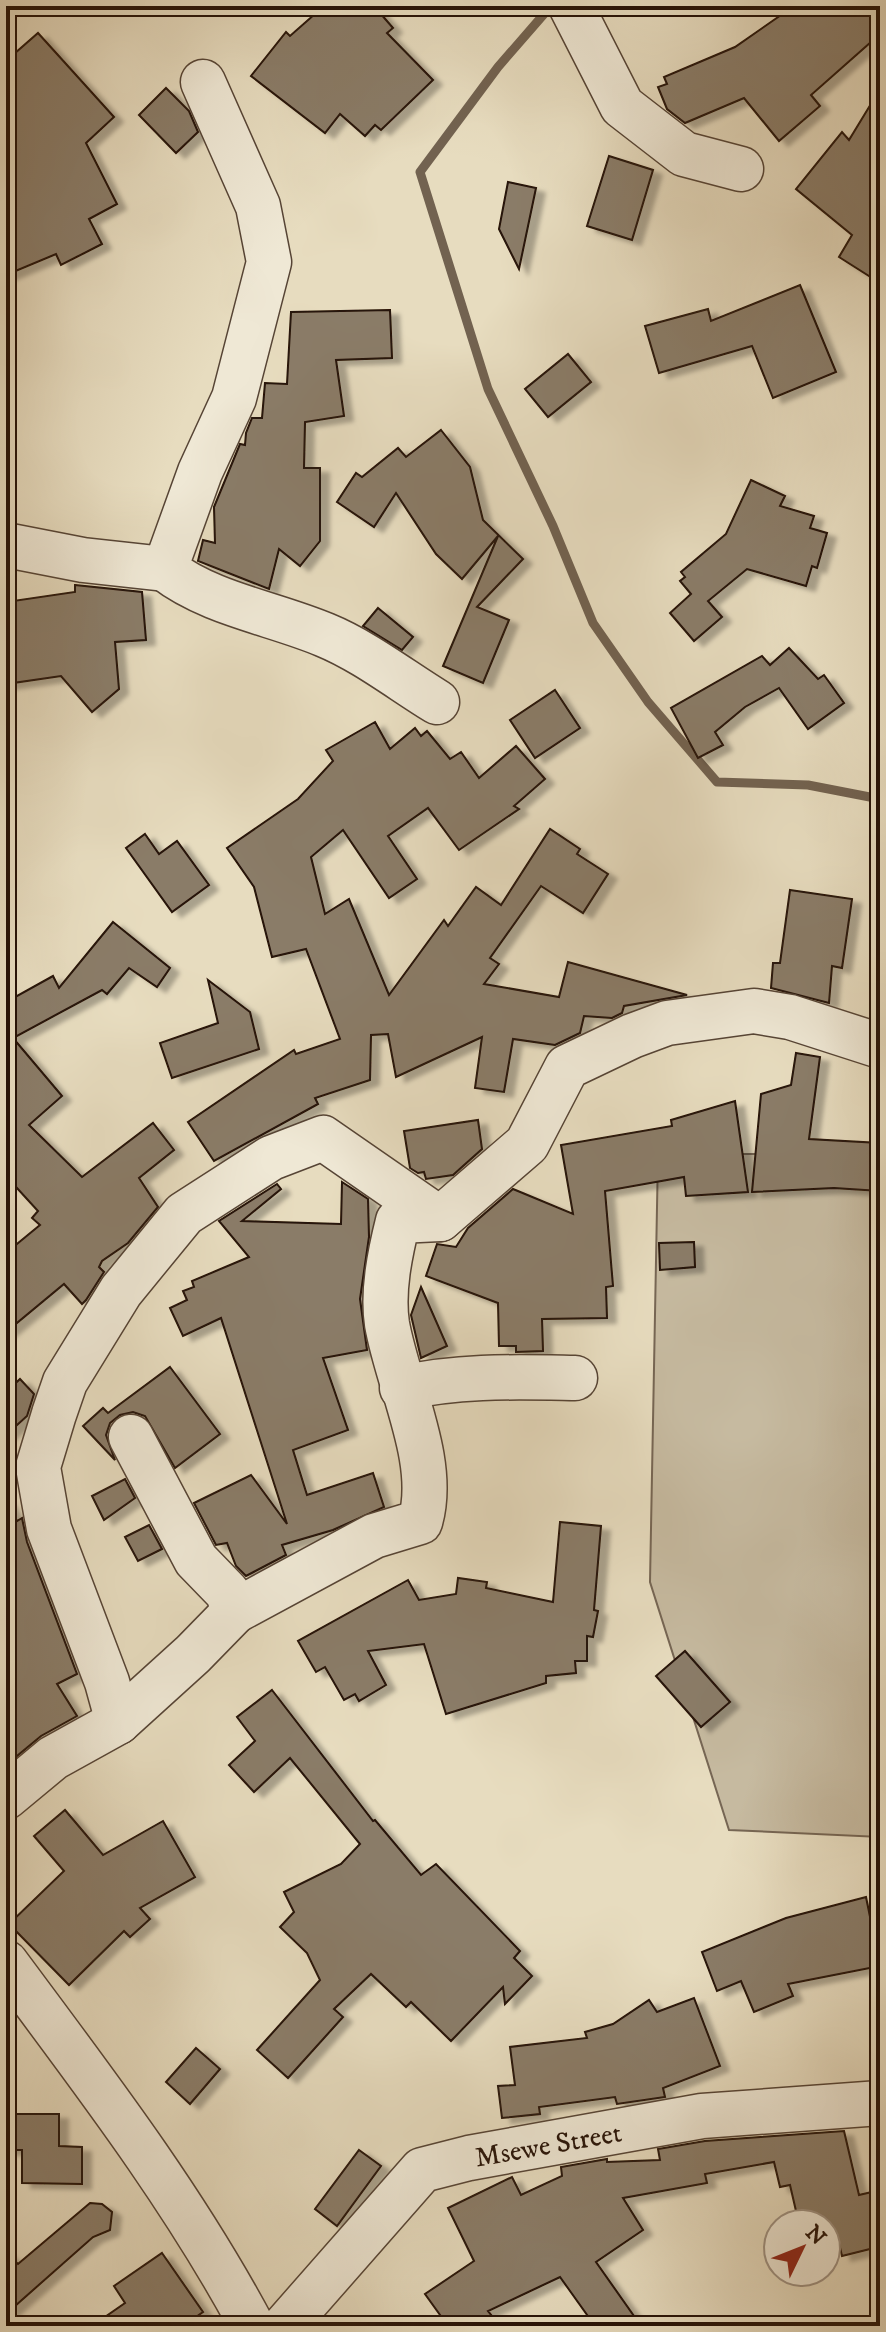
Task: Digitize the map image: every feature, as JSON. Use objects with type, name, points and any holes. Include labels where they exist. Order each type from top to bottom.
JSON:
[{"type":"street","points":[[571,6],[622,106],[684,154],[741,169]]},
{"type":"street","points":[[165,569],[200,472],[234,398],[269,262],[258,206],[203,82]]},
{"type":"street","points":[[6,545],[83,560],[165,569],[183,584],[329,636],[437,702]]},
{"type":"street","points":[[6,1797],[53,1758],[118,1722],[235,1611],[374,1536],[420,1522],[427,1494],[417,1438],[387,1323],[391,1249],[398,1221],[440,1219],[527,1144],[567,1067],[667,1023],[754,1011],[790,1017],[880,1046]]},
{"type":"street","points":[[118,1722],[107,1682],[49,1529],[38,1467],[65,1382],[121,1291],[184,1214],[271,1158],[323,1138],[440,1219]]},
{"type":"street","points":[[402,1388],[446,1378],[575,1378]]},
{"type":"street","points":[[131,1437],[196,1560],[227,1592],[235,1611]]},
{"type":"street","points":[[6,1963],[119,2116],[226,2278],[252,2326]]},
{"type":"street","name":"Msewe Street","points":[[285,2326],[422,2170],[469,2158],[702,2116],[880,2103]]},
{"type":"shaded area","points":[[658,1154],[793,1154],[880,1161],[880,1837],[729,1830],[650,1582]]},
{"type":"building","points":[[324,6],[374,6],[393,28],[387,33],[433,80],[381,130],[375,125],[365,136],[340,114],[325,133],[251,76],[286,32],[290,36]]},
{"type":"building","points":[[794,6],[880,6],[880,34],[811,95],[820,106],[779,141],[744,98],[685,123],[667,109],[658,87],[667,84],[664,77],[735,47]]},
{"type":"building","points":[[38,33],[114,117],[86,143],[117,204],[89,219],[102,244],[61,265],[56,254],[6,275],[6,61]]},
{"type":"building","points":[[166,88],[189,111],[198,132],[176,153],[139,115]]},
{"type":"building","points":[[880,89],[880,283],[839,257],[852,235],[796,189],[842,132],[849,140]]},
{"type":"building","points":[[609,156],[653,170],[632,240],[587,226]]},
{"type":"building","points":[[508,182],[536,188],[519,269],[499,229]]},
{"type":"building","points":[[800,285],[836,372],[773,398],[752,346],[659,373],[645,326],[708,309],[711,321]]},
{"type":"building","points":[[390,310],[392,358],[336,360],[344,416],[305,422],[304,468],[320,468],[320,541],[300,566],[279,549],[269,589],[198,561],[203,540],[215,543],[214,507],[240,444],[245,445],[252,418],[262,418],[265,383],[287,384],[291,312]]},
{"type":"building","points":[[568,354],[591,382],[548,417],[525,389]]},
{"type":"building","points":[[441,430],[470,467],[483,520],[523,559],[477,607],[509,620],[483,683],[443,666],[498,536],[462,579],[436,554],[396,493],[374,527],[337,502],[356,473],[362,477],[398,448],[406,457]]},
{"type":"building","points":[[751,480],[785,496],[780,506],[814,516],[810,528],[827,533],[817,568],[812,566],[806,586],[747,569],[708,601],[722,617],[694,641],[670,613],[691,594],[680,581],[685,577],[681,572],[726,534]]},
{"type":"building","points":[[75,585],[142,592],[146,640],[115,642],[119,689],[92,712],[61,676],[6,684],[6,602],[75,592]]},
{"type":"building","points":[[378,608],[413,637],[402,650],[363,626]]},
{"type":"building","points":[[789,648],[818,679],[824,675],[844,703],[808,729],[779,688],[745,707],[715,732],[723,745],[698,758],[671,708],[762,656],[770,665]]},
{"type":"building","points":[[555,690],[580,728],[535,758],[510,720]]},
{"type":"building","points":[[375,722],[390,749],[415,728],[421,736],[427,731],[450,759],[461,752],[479,778],[516,746],[545,779],[514,806],[519,809],[459,850],[428,808],[388,836],[417,879],[389,898],[343,830],[311,857],[325,914],[349,899],[389,995],[444,920],[448,926],[476,887],[501,905],[550,829],[580,849],[577,854],[608,874],[583,913],[541,886],[490,958],[499,964],[484,984],[559,997],[568,962],[687,995],[624,1006],[622,1013],[612,1018],[584,1016],[580,1033],[555,1045],[513,1039],[504,1092],[475,1088],[482,1037],[396,1077],[388,1034],[371,1035],[370,1080],[315,1098],[318,1104],[214,1161],[188,1122],[294,1050],[296,1054],[340,1039],[306,949],[272,957],[254,887],[227,848],[298,799],[333,761],[326,750]]},
{"type":"building","points":[[145,834],[159,854],[177,841],[209,885],[172,912],[126,848]]},
{"type":"building","points":[[790,890],[852,899],[842,968],[832,966],[829,1003],[771,988],[773,963],[780,963]]},
{"type":"building","points":[[113,922],[170,968],[157,987],[129,968],[107,994],[102,990],[13,1038],[62,1096],[29,1125],[82,1177],[153,1123],[174,1150],[139,1178],[158,1207],[128,1243],[102,1261],[99,1267],[104,1272],[86,1300],[82,1304],[64,1284],[6,1332],[6,1253],[40,1225],[32,1218],[38,1211],[6,1176],[6,1002],[53,976],[59,988]]},
{"type":"building","points":[[208,980],[250,1012],[259,1049],[172,1078],[160,1043],[218,1023]]},
{"type":"building","points":[[796,1053],[820,1057],[809,1139],[880,1143],[880,1191],[834,1188],[752,1192],[761,1094],[791,1085]]},
{"type":"building","points":[[735,1101],[748,1192],[686,1196],[684,1177],[605,1191],[613,1286],[606,1287],[607,1318],[542,1319],[543,1351],[516,1352],[516,1346],[499,1346],[498,1303],[426,1276],[437,1244],[456,1247],[468,1228],[513,1189],[573,1214],[561,1145],[672,1126],[671,1120]]},
{"type":"building","points":[[478,1120],[482,1149],[453,1175],[426,1179],[424,1172],[418,1173],[410,1168],[404,1131]]},
{"type":"building","points":[[342,1182],[368,1199],[369,1237],[360,1299],[367,1350],[323,1358],[348,1430],[293,1450],[307,1495],[373,1473],[384,1507],[333,1530],[282,1545],[286,1555],[246,1576],[236,1566],[227,1543],[216,1545],[194,1503],[251,1475],[287,1524],[221,1318],[183,1336],[170,1308],[187,1300],[183,1291],[194,1287],[192,1281],[249,1257],[219,1221],[277,1184],[281,1189],[242,1221],[341,1224]]},
{"type":"building","points":[[694,1242],[695,1267],[660,1270],[659,1243]]},
{"type":"building","points":[[421,1287],[447,1346],[421,1358],[411,1315]]},
{"type":"building","points":[[170,1367],[220,1434],[175,1468],[145,1416],[133,1412],[120,1415],[110,1423],[106,1435],[115,1460],[83,1426],[103,1408],[108,1413]]},
{"type":"building","points":[[20,1379],[34,1394],[27,1416],[6,1435],[6,1392]]},
{"type":"building","points":[[125,1479],[135,1498],[104,1520],[92,1496]]},
{"type":"building","points":[[6,1500],[17,1521],[22,1518],[27,1542],[77,1674],[57,1684],[77,1716],[41,1736],[6,1765]]},
{"type":"building","points":[[560,1522],[601,1526],[594,1610],[598,1611],[593,1637],[587,1636],[587,1661],[575,1661],[576,1673],[546,1676],[546,1683],[446,1714],[424,1644],[368,1651],[386,1685],[359,1701],[355,1694],[344,1700],[325,1667],[316,1672],[298,1641],[408,1580],[419,1600],[456,1594],[458,1578],[487,1582],[486,1588],[553,1602]]},
{"type":"building","points":[[149,1525],[162,1549],[138,1561],[125,1537]]},
{"type":"building","points":[[685,1651],[730,1702],[701,1727],[656,1676]]},
{"type":"building","points":[[272,1690],[373,1821],[421,1875],[436,1864],[520,1951],[514,1958],[532,1976],[505,2004],[503,1987],[451,2041],[411,2002],[406,2007],[371,1974],[334,2009],[343,2017],[288,2078],[257,2050],[320,1980],[307,1953],[280,1927],[294,1912],[284,1892],[341,1864],[360,1844],[290,1758],[254,1792],[229,1765],[255,1741],[237,1717]]},
{"type":"building","points":[[65,1810],[103,1855],[163,1821],[195,1877],[140,1908],[150,1919],[130,1937],[124,1931],[69,1985],[9,1924],[64,1871],[34,1836]]},
{"type":"building","points":[[866,1897],[880,1966],[788,1984],[793,1996],[754,2012],[741,1981],[717,1991],[702,1952],[786,1918]]},
{"type":"building","points":[[694,1998],[720,2066],[663,2088],[665,2097],[617,2104],[615,2097],[539,2107],[540,2114],[502,2118],[498,2086],[515,2085],[510,2047],[587,2038],[585,2032],[613,2024],[649,2000],[657,2012]]},
{"type":"building","points":[[196,2048],[220,2069],[190,2104],[166,2082]]},
{"type":"building","points":[[6,2114],[59,2114],[59,2146],[82,2147],[82,2184],[22,2183],[22,2150],[6,2150]]},
{"type":"building","points":[[844,2131],[859,2195],[876,2191],[880,2221],[872,2223],[878,2247],[842,2256],[842,2208],[795,2208],[790,2185],[780,2187],[774,2162],[705,2174],[707,2183],[623,2198],[643,2230],[596,2262],[641,2326],[595,2326],[560,2277],[488,2311],[500,2326],[448,2326],[425,2294],[474,2261],[448,2208],[512,2177],[521,2195],[562,2176],[561,2167],[607,2159],[607,2162],[660,2160],[658,2149],[705,2141]]},
{"type":"building","points":[[359,2150],[381,2166],[337,2226],[315,2209]]},
{"type":"building","points":[[90,2203],[102,2204],[112,2212],[110,2230],[93,2237],[6,2314],[6,2253],[18,2264]]},
{"type":"building","points":[[162,2253],[203,2312],[183,2326],[92,2326],[125,2303],[114,2286]]},
{"type":"waterway","points":[[551,6],[498,67],[420,172],[488,389],[553,526],[593,623],[648,702],[717,782],[808,785],[880,799]]}]
